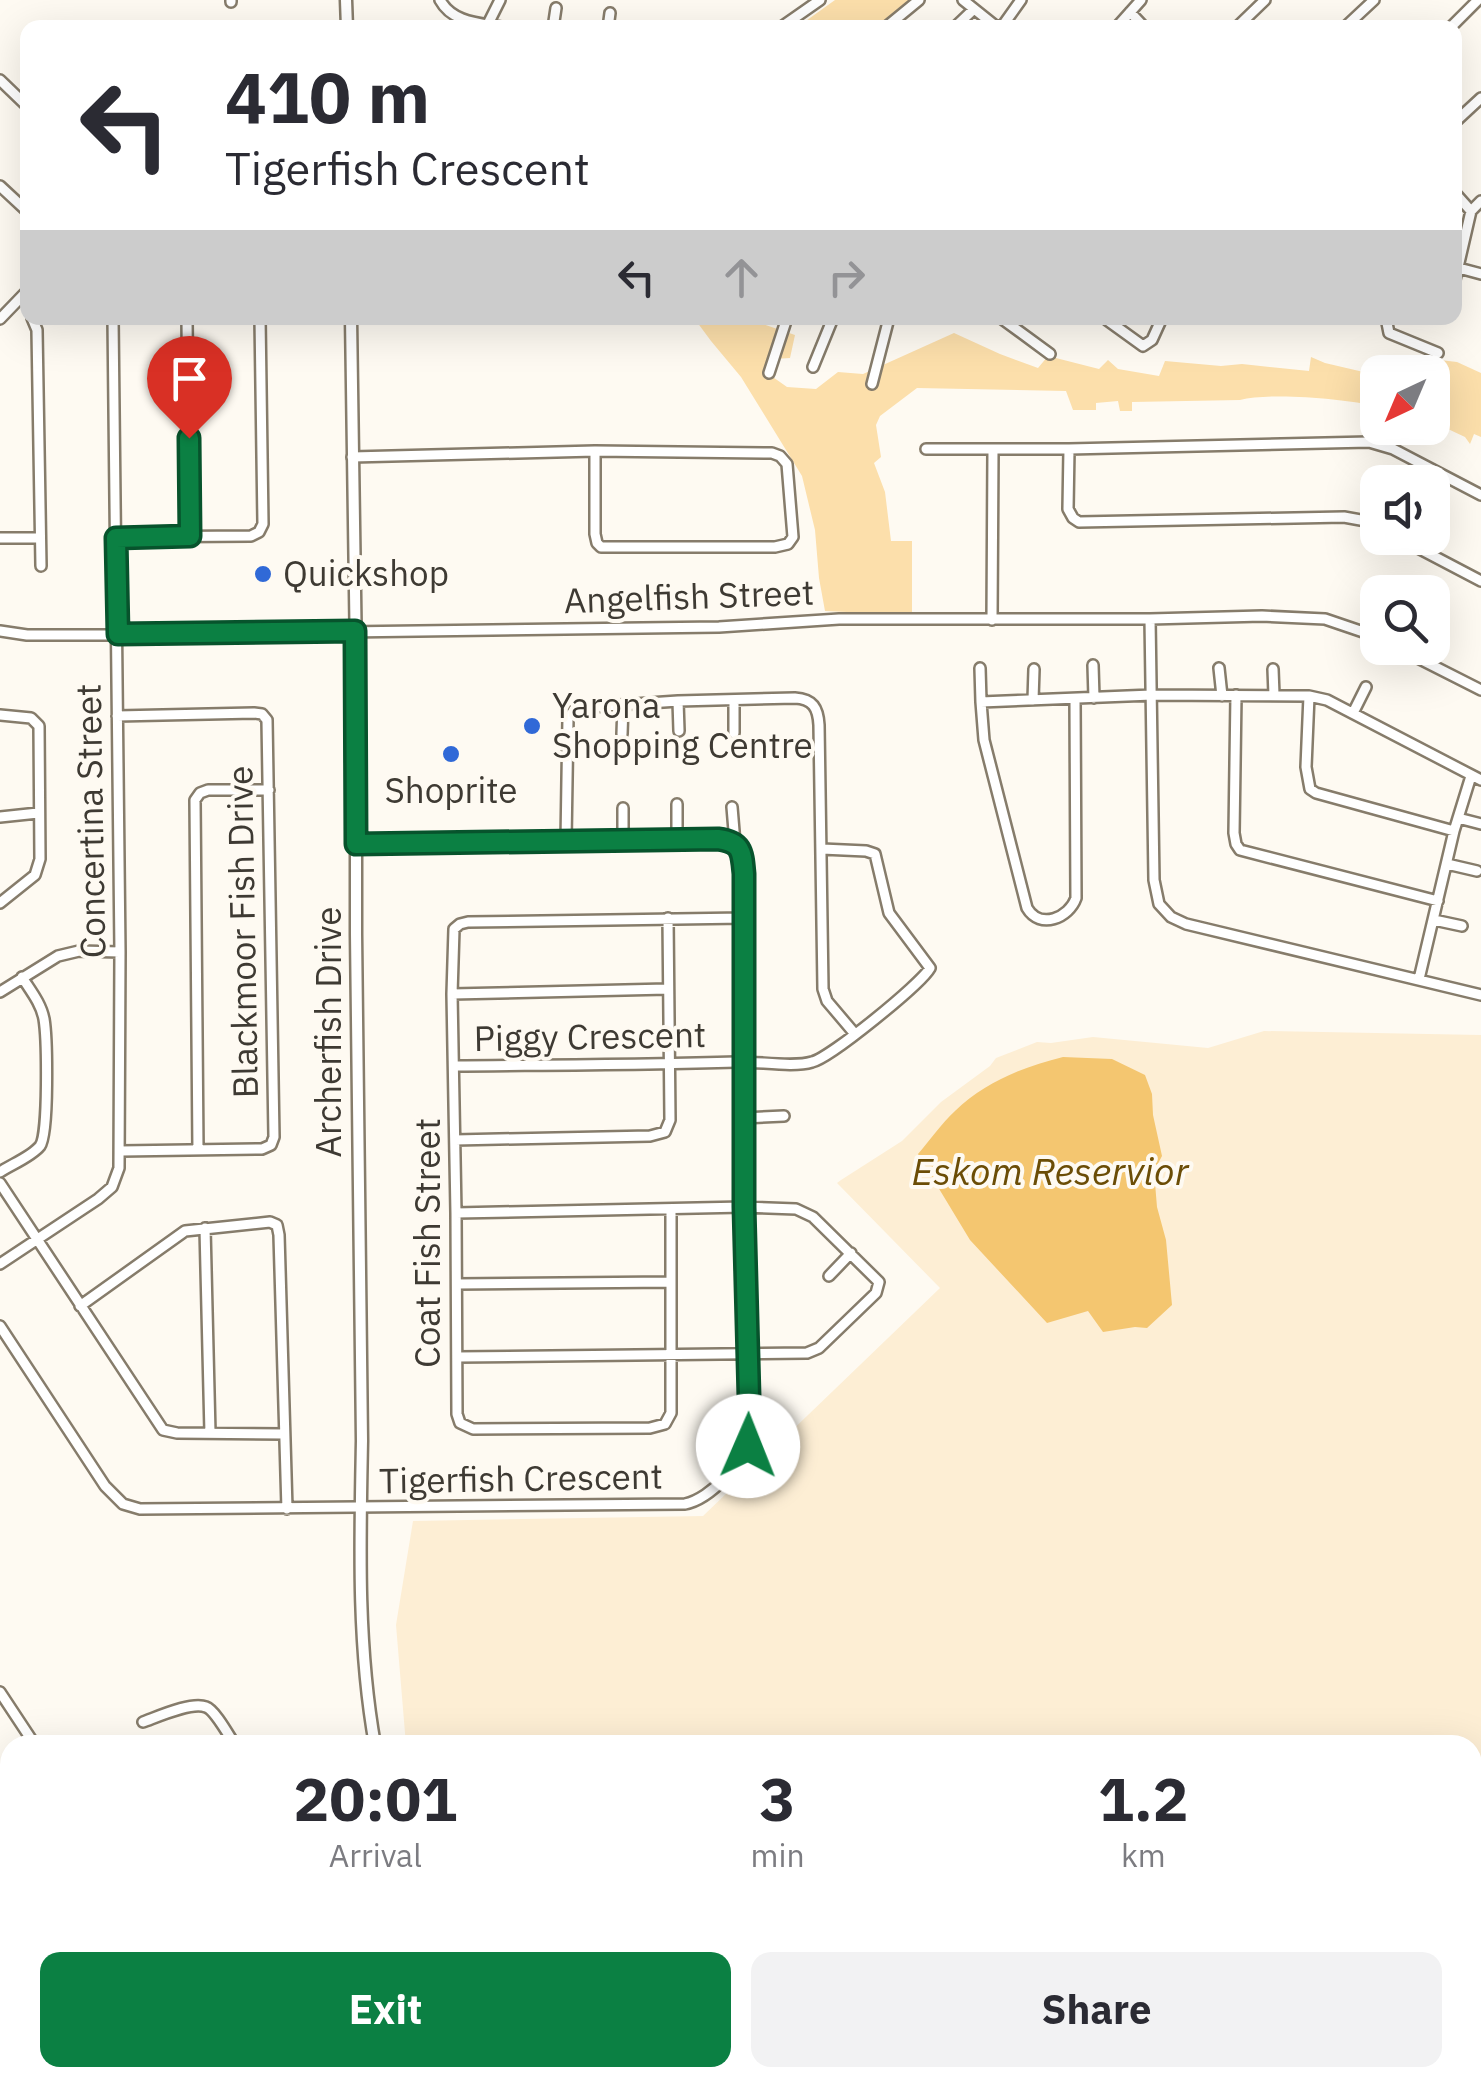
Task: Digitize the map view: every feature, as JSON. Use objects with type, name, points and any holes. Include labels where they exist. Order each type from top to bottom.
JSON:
[{"type":"street","points":[[440,0],[449,12],[466,20]]},
{"type":"street","points":[[791,20],[820,0]]},
{"type":"street","points":[[895,20],[919,0]]},
{"type":"street","points":[[964,0],[990,20]]},
{"type":"street","points":[[1123,20],[1141,0]]},
{"type":"street","points":[[1245,20],[1266,0]]},
{"type":"street","points":[[1353,20],[1374,0]]},
{"type":"street","points":[[1458,20],[1478,0]]},
{"type":"street","points":[[554,20],[556,8]]},
{"type":"street","points":[[962,20],[974,8]]},
{"type":"street","points":[[1130,12],[1138,20]]},
{"type":"street","points":[[609,20],[610,13]]},
{"type":"street","points":[[0,80],[20,99]]},
{"type":"street","points":[[1462,116],[1481,98]]},
{"type":"street","points":[[0,186],[20,205]]},
{"type":"street","points":[[1462,248],[1471,212],[1481,201]]},
{"type":"street","points":[[1462,202],[1471,212]]},
{"type":"street","points":[[0,320],[20,298]]},
{"type":"street","points":[[35,325],[42,566]]},
{"type":"street","name":"Concertina Street","points":[[0,1264],[108,1191],[117,1176],[121,1151],[113,325]]},
{"type":"street","points":[[187,325],[190,536]]},
{"type":"street","points":[[116,538],[251,536],[262,527],[260,325]]},
{"type":"street","name":"Archerfish Drive","points":[[351,325],[360,1508],[365,1666],[373,1735]]},
{"type":"street","points":[[769,373],[785,325]]},
{"type":"street","points":[[813,367],[830,325]]},
{"type":"street","points":[[872,384],[886,325]]},
{"type":"street","points":[[1011,325],[1050,354]]},
{"type":"street","points":[[1114,325],[1143,346],[1152,340],[1159,325]]},
{"type":"street","points":[[1387,325],[1389,333],[1438,353]]},
{"type":"street","points":[[926,450],[1370,442],[1393,449],[1481,494]]},
{"type":"street","points":[[1070,449],[1068,509],[1080,522],[1344,517],[1360,521]]},
{"type":"street","points":[[992,450],[992,620]]},
{"type":"street","points":[[352,457],[595,451],[776,454],[787,464],[794,538],[775,547],[602,547],[595,534],[595,451]]},
{"type":"street","points":[[0,538],[40,538]]},
{"type":"street","points":[[1431,555],[1481,581]]},
{"type":"street","name":"Angelfish Street","points":[[0,631],[118,634],[719,627],[839,619],[1227,616],[1314,618],[1360,630]]},
{"type":"street","points":[[1150,619],[1154,880],[1164,912],[1186,924],[1481,995]]},
{"type":"street","points":[[1093,664],[1094,698]]},
{"type":"street","points":[[1432,665],[1481,690]]},
{"type":"street","points":[[980,668],[986,749],[1027,908],[1034,918],[1046,920],[1069,910],[1076,898],[1075,699]]},
{"type":"street","points":[[1220,668],[1222,696]]},
{"type":"street","points":[[1032,700],[1034,669]]},
{"type":"street","points":[[1272,669],[1274,694]]},
{"type":"street","points":[[1353,713],[1366,688]]},
{"type":"street","points":[[981,702],[1152,695],[1309,696],[1327,700],[1476,778],[1454,832],[1419,979]]},
{"type":"street","points":[[1236,696],[1234,833],[1240,850],[1438,901]]},
{"type":"street","points":[[1309,696],[1306,767],[1310,789],[1454,832]]},
{"type":"street","points":[[566,842],[569,715],[576,708],[807,700],[816,707],[819,725],[823,989],[827,1001],[855,1034]]},
{"type":"street","points":[[734,701],[734,733]]},
{"type":"street","points":[[678,702],[680,731]]},
{"type":"street","points":[[622,734],[623,705]]},
{"type":"street","name":"Blackmoor Fish Drive","points":[[117,716],[262,714],[268,720],[274,1137],[271,1145],[262,1149],[121,1151]]},
{"type":"street","points":[[0,715],[31,718],[39,726],[40,860],[30,881],[0,903]]},
{"type":"street","points":[[198,1150],[196,800],[208,790],[269,790]]},
{"type":"street","points":[[677,804],[677,840]]},
{"type":"street","name":"Tigerfish Crescent","points":[[0,1326],[104,1486],[124,1504],[140,1510],[696,1502],[737,1465],[748,1446],[743,862],[735,842],[732,807]]},
{"type":"street","points":[[623,808],[623,842]]},
{"type":"street","points":[[0,817],[38,813]]},
{"type":"street","points":[[1458,818],[1481,824]]},
{"type":"street","points":[[356,844],[718,839],[735,842]]},
{"type":"street","name":"Piggy Crescent","points":[[454,1066],[811,1063],[855,1034],[930,968],[888,913],[875,854],[822,849]]},
{"type":"street","points":[[1447,864],[1477,871]]},
{"type":"street","points":[[455,1140],[660,1135],[670,1120],[668,918]]},
{"type":"street","name":"Coat Fish Street","points":[[671,1209],[670,1417],[662,1426],[469,1428],[460,1424],[453,933],[460,924],[744,918]]},
{"type":"street","points":[[1434,920],[1462,926]]},
{"type":"street","points":[[0,992],[69,952],[120,952]]},
{"type":"street","points":[[0,1172],[38,1148],[44,1134],[44,1021],[41,1007],[22,977]]},
{"type":"street","points":[[452,994],[667,990]]},
{"type":"street","points":[[744,1118],[784,1116]]},
{"type":"street","points":[[0,1183],[163,1430],[284,1434]]},
{"type":"street","points":[[456,1213],[796,1209],[805,1212],[878,1282],[876,1293],[815,1350],[806,1353],[458,1358]]},
{"type":"street","points":[[80,1306],[182,1232],[272,1222],[278,1230],[287,1509]]},
{"type":"street","points":[[205,1228],[210,1433]]},
{"type":"street","points":[[829,1276],[851,1253]]},
{"type":"street","points":[[457,1284],[670,1282]]},
{"type":"street","points":[[0,1692],[29,1735]]},
{"type":"street","points":[[142,1722],[188,1707],[204,1706],[229,1735]]},
{"type":"shaded area","points":[[835,0],[914,0],[887,20],[807,20]]},
{"type":"shaded area","points":[[699,325],[766,325],[795,335],[790,358],[774,359],[770,375],[787,387],[816,389],[838,372],[863,374],[954,333],[1038,368],[1048,356],[1099,369],[1108,360],[1118,369],[1159,376],[1165,361],[1309,371],[1311,357],[1360,371],[1360,404],[1270,397],[1132,402],[1132,411],[1120,411],[1118,401],[1096,403],[1096,410],[1073,410],[1066,391],[917,388],[880,416],[876,425],[881,457],[874,463],[885,492],[891,541],[912,541],[912,615],[825,611],[815,530],[802,476],[741,377]]},
{"type":"shaded area","points":[[1450,361],[1481,373],[1481,437],[1474,434],[1470,444],[1450,430]]},
{"type":"shaded area","points":[[1264,1031],[1481,1035],[1481,1735],[405,1735],[396,1625],[413,1521],[703,1516],[940,1288],[837,1183],[902,1141],[941,1102],[996,1058],[1037,1042],[1093,1037],[1208,1048]]},
{"type":"water","name":"Eskom Reservior","points":[[1063,1057],[1112,1059],[1145,1075],[1152,1094],[1162,1156],[1154,1171],[1157,1207],[1166,1240],[1172,1305],[1147,1328],[1103,1332],[1088,1311],[1047,1323],[970,1240],[918,1154],[950,1116],[979,1092],[1019,1071]]},
{"type":"place","name":"Quickshop","points":[[263,574]]},
{"type":"place","name":"Yarona Shopping Centre","points":[[532,726]]},
{"type":"place","name":"Shoprite","points":[[451,754]]},
{"type":"route","points":[[189,438],[190,536],[116,538],[118,634],[355,631],[356,844],[718,839],[732,841],[739,847],[744,874],[748,1446]]}]
